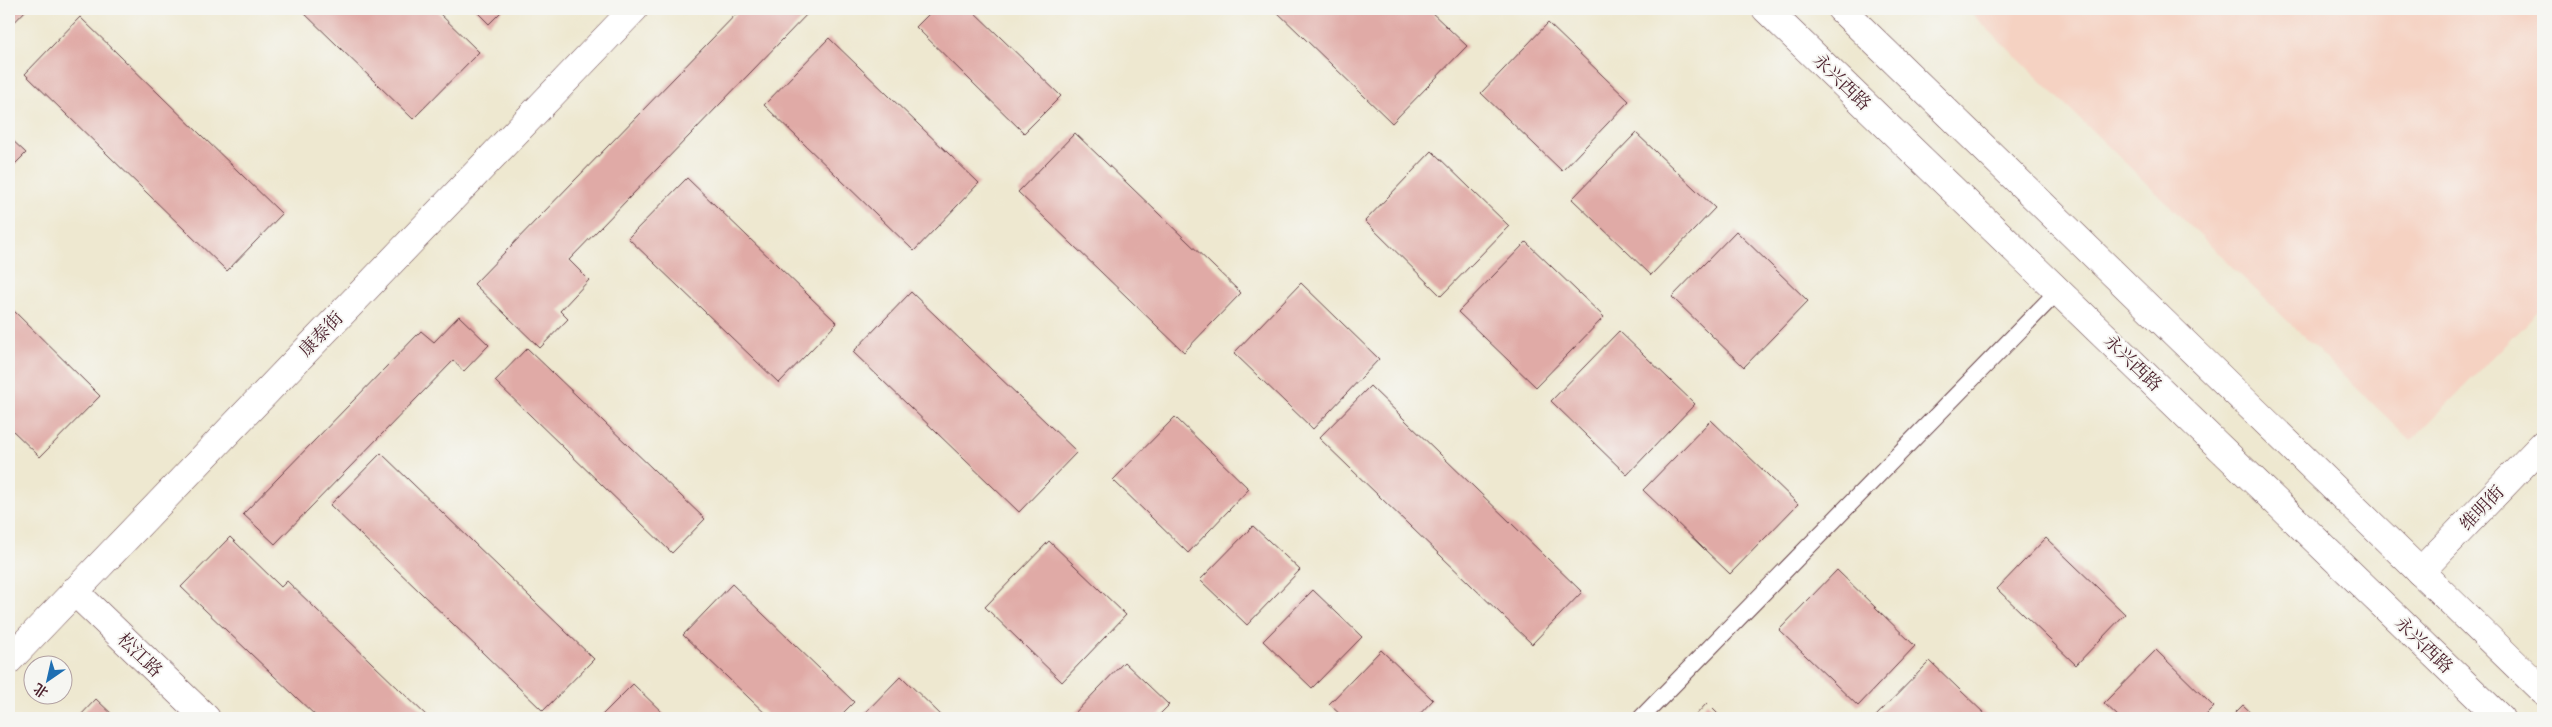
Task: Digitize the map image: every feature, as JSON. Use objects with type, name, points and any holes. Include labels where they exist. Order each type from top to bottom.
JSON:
[{"type":"main road","name":"康泰街","points":[[9,660],[634,9]]},
{"type":"main road","name":"永兴西路","points":[[1766,9],[2500,718]]},
{"type":"main road","points":[[1841,9],[2543,691]]},
{"type":"main road","name":"维明街","points":[[2420,572],[2543,444]]},
{"type":"main road","name":"松江路","points":[[74,592],[206,718]]},
{"type":"lane","points":[[1642,718],[2058,291]]},
{"type":"shaded area","points":[[1967,9],[2543,9],[2543,306],[2411,441]]},
{"type":"building","points":[[9,9],[27,9],[9,28]]},
{"type":"building","points":[[300,9],[435,9],[479,52],[413,119]]},
{"type":"building","points":[[474,9],[504,9],[489,24]]},
{"type":"building","points":[[741,9],[812,9],[569,260],[589,280],[560,311],[568,319],[540,348],[474,284]]},
{"type":"building","points":[[934,9],[971,9],[1061,96],[1024,133],[916,27]]},
{"type":"building","points":[[1274,9],[1428,9],[1467,46],[1392,123]]},
{"type":"building","points":[[80,17],[282,214],[227,271],[25,74]]},
{"type":"building","points":[[1548,23],[1629,101],[1562,171],[1481,93]]},
{"type":"building","points":[[829,38],[979,183],[914,251],[764,105]]},
{"type":"building","points":[[1075,133],[1241,293],[1184,352],[1018,192]]},
{"type":"building","points":[[1636,133],[1715,208],[1651,275],[1572,199]]},
{"type":"building","points":[[9,137],[26,153],[9,170]]},
{"type":"building","points":[[1432,151],[1509,226],[1441,296],[1365,221]]},
{"type":"building","points":[[687,178],[837,323],[779,383],[628,238]]},
{"type":"building","points":[[1736,231],[1808,301],[1744,367],[1672,297]]},
{"type":"building","points":[[1526,242],[1604,317],[1536,387],[1458,312]]},
{"type":"building","points":[[1301,283],[1379,359],[1313,429],[1234,353]]},
{"type":"building","points":[[911,292],[1077,452],[1019,512],[853,352]]},
{"type":"building","points":[[9,306],[100,396],[40,457],[9,427]]},
{"type":"building","points":[[459,316],[489,345],[464,371],[453,361],[275,544],[243,514],[421,331],[434,342]]},
{"type":"building","points":[[1619,331],[1695,404],[1627,475],[1551,401]]},
{"type":"building","points":[[527,348],[705,519],[672,553],[495,381]]},
{"type":"building","points":[[1370,386],[1582,592],[1532,644],[1319,438]]},
{"type":"building","points":[[1175,417],[1249,489],[1188,553],[1113,480]]},
{"type":"building","points":[[1711,420],[1798,504],[1730,574],[1643,490]]},
{"type":"building","points":[[381,453],[594,659],[543,711],[330,505]]},
{"type":"building","points":[[1253,526],[1300,570],[1247,625],[1200,580]]},
{"type":"building","points":[[230,537],[281,587],[287,581],[429,718],[318,718],[181,587]]},
{"type":"building","points":[[2046,538],[2125,614],[2076,665],[1997,589]]},
{"type":"building","points":[[1049,541],[1126,615],[1062,682],[985,607]]},
{"type":"building","points":[[1837,570],[1915,646],[1858,706],[1779,630]]},
{"type":"building","points":[[732,584],[854,702],[838,718],[770,718],[683,635]]},
{"type":"building","points":[[1313,590],[1362,637],[1312,688],[1263,641]]},
{"type":"building","points":[[1381,650],[1433,700],[1416,718],[1344,718],[1329,704]]},
{"type":"building","points":[[2156,650],[2214,707],[2203,718],[2120,718],[2104,703]]},
{"type":"building","points":[[1930,661],[1989,718],[1874,718]]},
{"type":"building","points":[[1124,662],[1169,705],[1156,718],[1075,718],[1072,716]]},
{"type":"building","points":[[901,676],[944,718],[860,718]]},
{"type":"building","points":[[633,684],[668,718],[599,718]]},
{"type":"building","points":[[96,699],[116,718],[78,718]]},
{"type":"building","points":[[1707,703],[1722,718],[1693,718]]},
{"type":"building","points":[[2243,705],[2257,718],[2230,718]]}]
